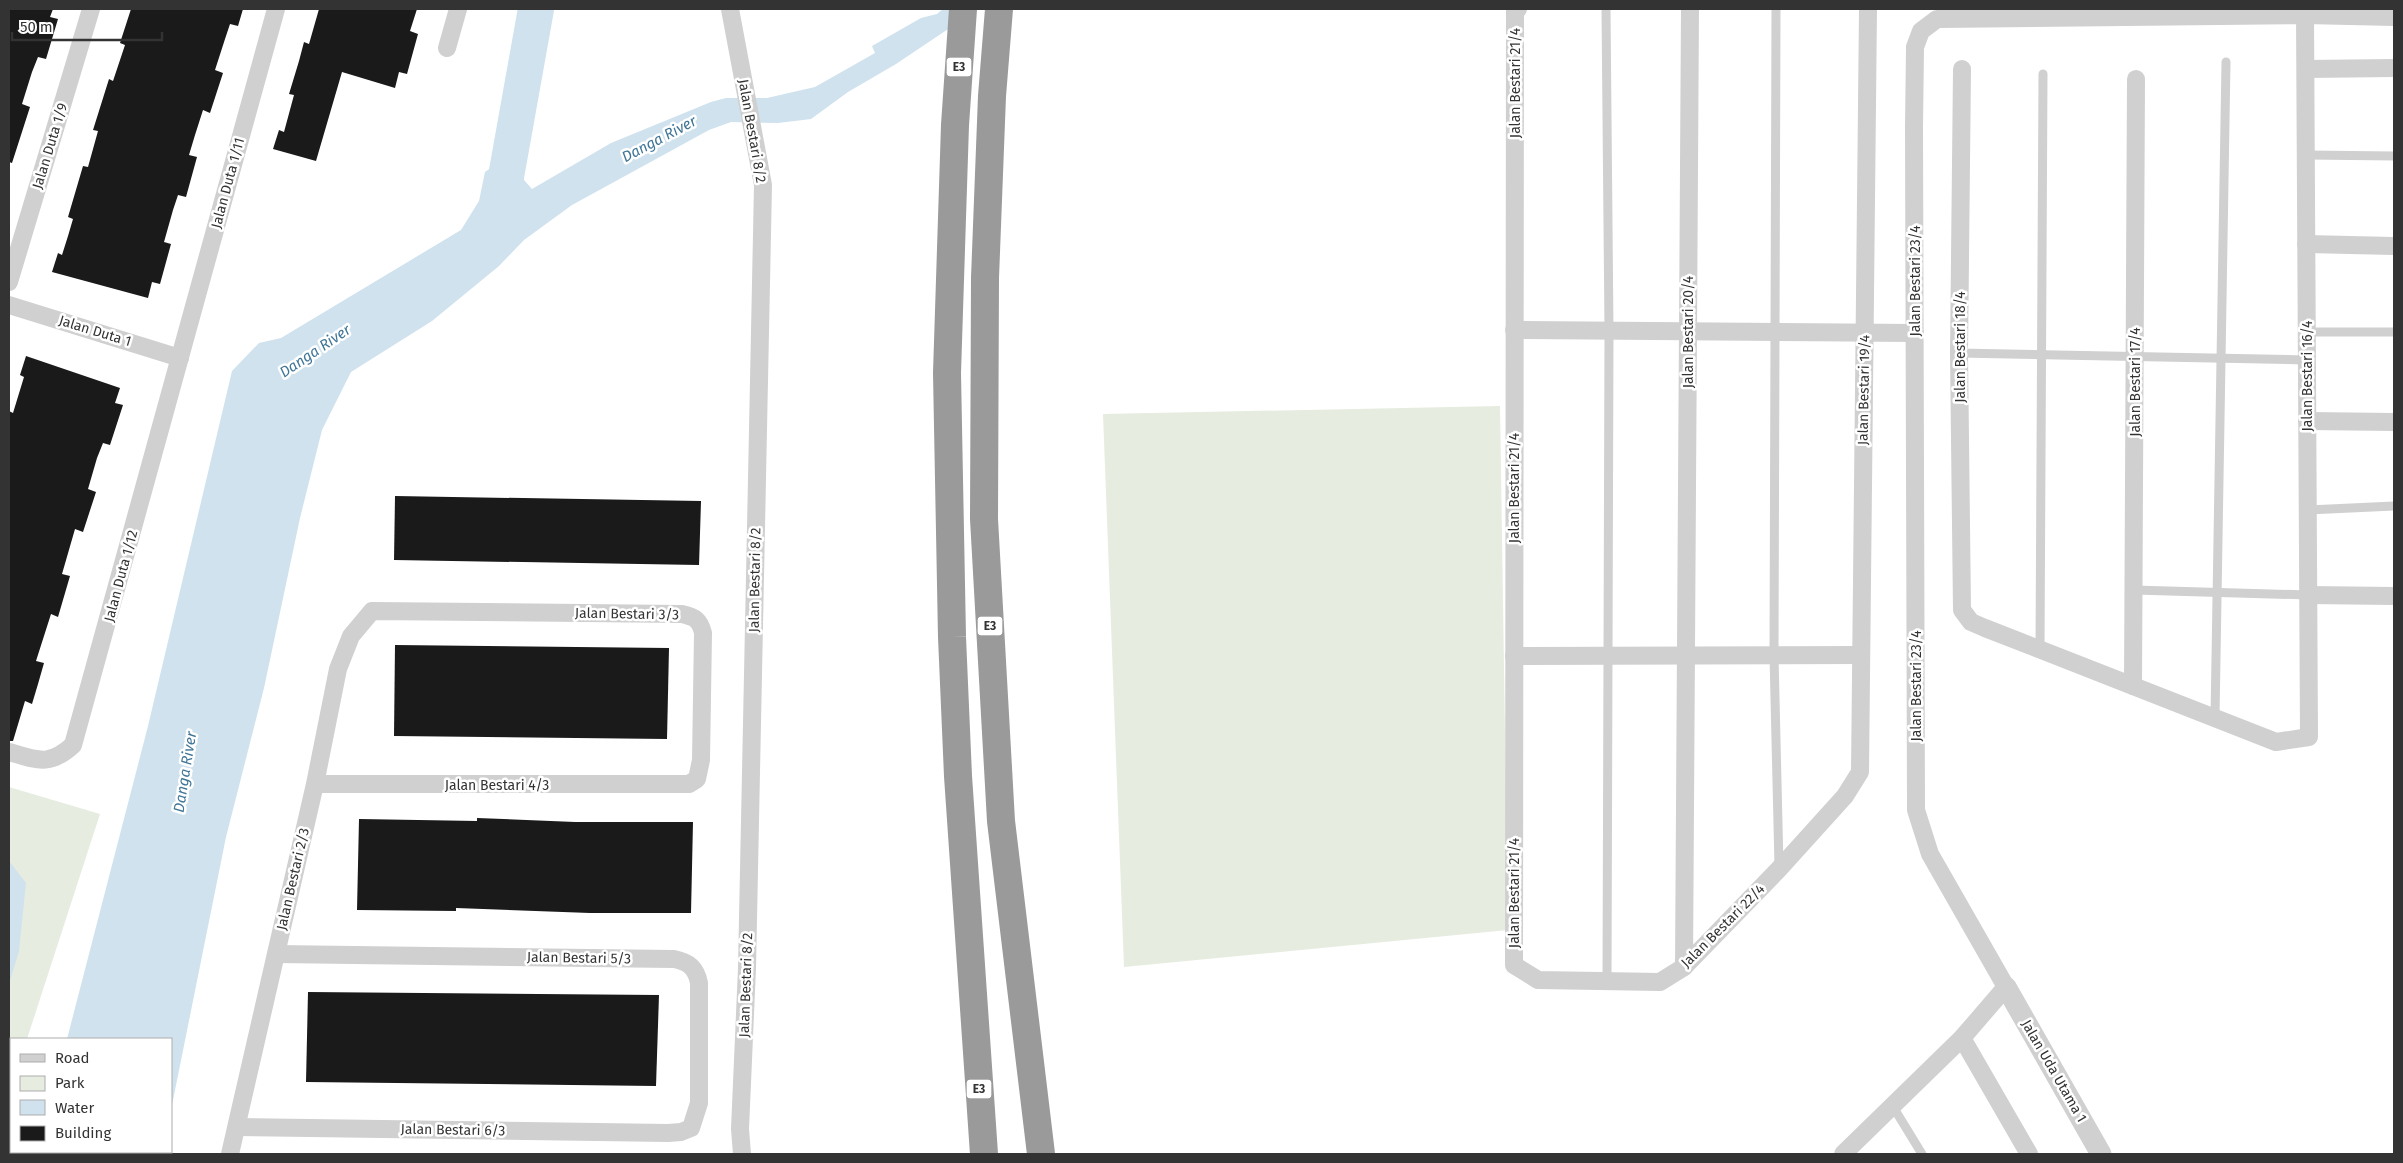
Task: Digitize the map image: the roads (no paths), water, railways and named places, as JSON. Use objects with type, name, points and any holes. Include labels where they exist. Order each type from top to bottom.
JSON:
[{"type":"highway","name":"E3","points":[[963,9],[955,125],[947,373],[952,637],[958,776],[984,1154]]},
{"type":"highway","name":"E3","points":[[999,9],[992,96],[985,288],[984,519],[1001,821],[1041,1154]]},
{"type":"street","name":"Jalan Duta 1/9","points":[[9,282],[91,9]]},
{"type":"street","name":"Jalan Duta 1/11","points":[[180,358],[276,9]]},
{"type":"street","points":[[447,48],[458,9]]},
{"type":"street","name":"Jalan Bestari 8/2","points":[[730,9],[763,185],[747,948],[740,1129],[742,1154]]},
{"type":"street","name":"Jalan Bestari 20/4","points":[[1684,967],[1690,9]]},
{"type":"street","name":"Jalan Bestari 19/4","points":[[1860,772],[1868,9]]},
{"type":"street","name":"Jalan Bestari 21/4","points":[[1514,965],[1516,10]]},
{"type":"street","name":"Jalan Bestari 23/4","points":[[2006,988],[1930,854],[1916,810],[1915,47],[1921,32],[1937,19],[2305,15],[2394,17]]},
{"type":"street","name":"Jalan Bestari 16/4","points":[[2214,718],[2276,742],[2309,737],[2305,15]]},
{"type":"street","points":[[2306,69],[2394,68]]},
{"type":"street","name":"Jalan Bestari 18/4","points":[[1962,69],[1959,353],[1962,610],[1971,622],[2040,650]]},
{"type":"street","name":"Jalan Bestari 17/4","points":[[2133,686],[2136,79]]},
{"type":"street","points":[[2306,244],[2394,246]]},
{"type":"street","name":"Jalan Duta 1","points":[[9,304],[180,358]]},
{"type":"street","points":[[1514,330],[1915,333]]},
{"type":"street","name":"Jalan Duta 1/12","points":[[9,752],[46,761],[61,756],[74,745],[180,358]]},
{"type":"street","points":[[2307,421],[2394,422]]},
{"type":"street","points":[[2308,595],[2394,596]]},
{"type":"street","name":"Jalan Bestari 2/3","points":[[230,1154],[315,784],[338,669],[351,636],[372,611]]},
{"type":"street","name":"Jalan Bestari 3/3","points":[[372,611],[682,614],[694,616],[700,622],[703,633],[701,765],[697,779],[689,784],[678,786]]},
{"type":"street","points":[[2040,650],[2214,718]]},
{"type":"street","points":[[1514,656],[1861,656]]},
{"type":"street","name":"Jalan Bestari 22/4","points":[[1514,965],[1538,980],[1660,982],[1684,967],[1780,869],[1845,796],[1860,772]]},
{"type":"street","name":"Jalan Bestari 4/3","points":[[315,784],[678,786]]},
{"type":"street","name":"Jalan Bestari 5/3","points":[[276,954],[674,959],[684,961],[697,973],[699,983],[699,1103],[691,1128],[681,1132],[668,1133]]},
{"type":"street","points":[[1843,1154],[1892,1104],[1962,1038],[2006,988]]},
{"type":"street","name":"Jalan Uda Utama 1","points":[[2006,988],[2101,1154]]},
{"type":"street","points":[[1962,1038],[2030,1154]]},
{"type":"street","name":"Jalan Bestari 6/3","points":[[237,1126],[668,1133]]},
{"type":"lane","points":[[1606,9],[1609,330],[1607,982]]},
{"type":"lane","points":[[1776,9],[1774,656],[1780,869]]},
{"type":"lane","points":[[2214,718],[2226,62]]},
{"type":"lane","points":[[2040,650],[2044,74]]},
{"type":"lane","points":[[2306,155],[2394,156]]},
{"type":"lane","points":[[2307,332],[2394,332]]},
{"type":"lane","points":[[1959,353],[2307,360]]},
{"type":"lane","points":[[2308,510],[2394,506]]},
{"type":"lane","points":[[2134,590],[2308,595]]},
{"type":"lane","points":[[1892,1104],[1922,1154]]},
{"type":"water","name":"Danga River","points":[[943,9],[978,9],[896,64],[848,92],[811,119],[778,123],[731,122],[709,130],[572,205],[524,240],[499,266],[432,321],[351,372],[322,430],[300,518],[264,688],[226,837],[172,1105],[172,1038],[67,1038],[148,726],[232,371],[259,343],[281,338],[461,230],[479,201],[485,172],[499,162],[502,152],[510,150],[520,155],[524,180],[532,189],[611,143],[711,102],[726,98],[767,98],[815,87],[875,53],[872,46],[921,18],[937,14]]},
{"type":"water","points":[[9,861],[26,883],[19,951],[9,984]]},
{"type":"water","points":[[40,1153],[160,1153],[160,1154]]},
{"type":"waterway","points":[[502,199],[536,9]]}]
